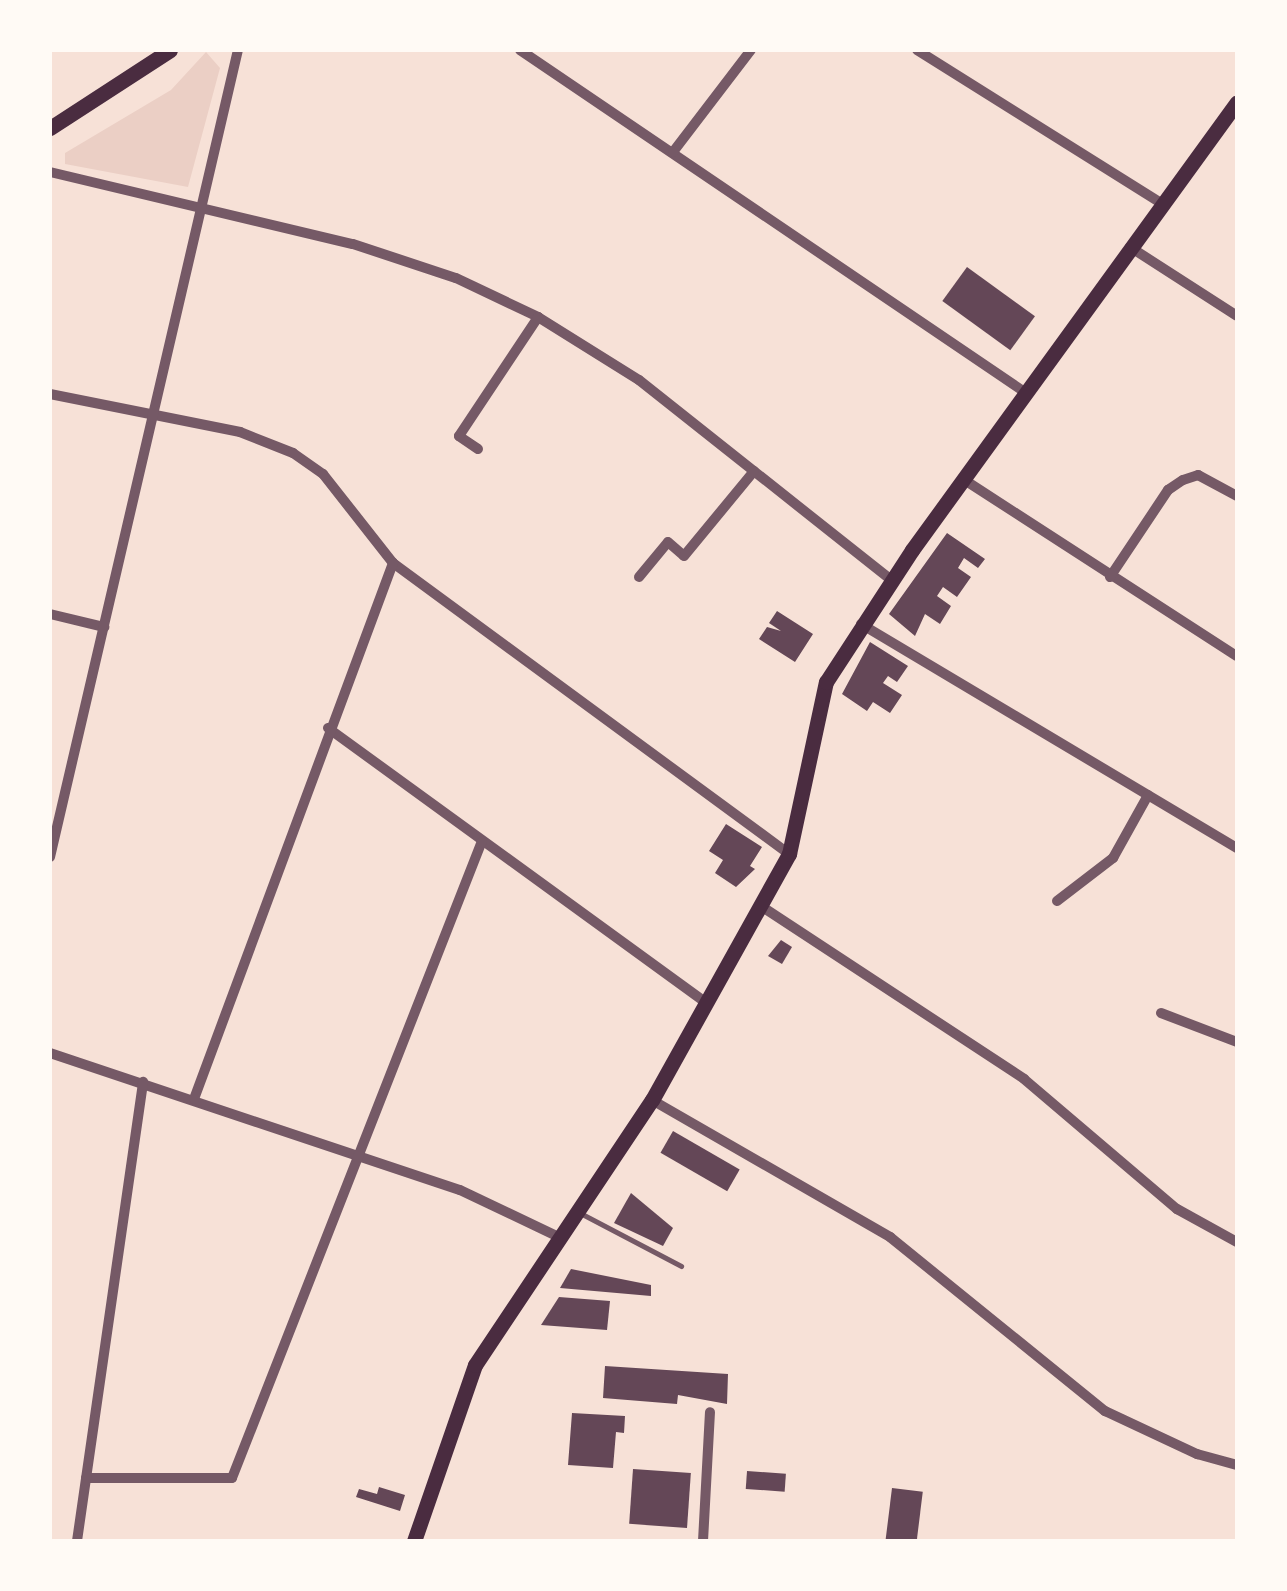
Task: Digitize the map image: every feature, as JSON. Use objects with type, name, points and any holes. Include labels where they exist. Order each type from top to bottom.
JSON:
[{"type":"main road","points":[[50,128],[170,50]]},
{"type":"main road","points":[[414,1541],[476,1365],[574,1210],[652,1100],[789,854],[820,699],[860,624],[1160,203],[1237,102]]},
{"type":"street","points":[[50,856],[238,50]]},
{"type":"street","points":[[520,50],[1026,393]]},
{"type":"street","points":[[673,152],[751,50]]},
{"type":"street","points":[[917,50],[1160,203]]},
{"type":"street","points":[[50,172],[353,244],[456,278],[538,317],[639,380],[892,580]]},
{"type":"street","points":[[1130,247],[1237,316]]},
{"type":"street","points":[[478,449],[460,436],[538,317]]},
{"type":"street","points":[[50,394],[240,432],[293,453],[324,474],[393,563],[789,854]]},
{"type":"street","points":[[639,577],[668,542],[684,556],[754,471]]},
{"type":"street","points":[[1110,578],[1168,490],[1183,480],[1198,475],[1237,496]]},
{"type":"street","points":[[963,480],[1110,578],[1237,656]]},
{"type":"street","points":[[194,1100],[328,728],[393,563]]},
{"type":"street","points":[[50,614],[104,627]]},
{"type":"street","points":[[860,624],[1237,848]]},
{"type":"street","points":[[328,728],[707,1002]]},
{"type":"street","points":[[1057,900],[1113,858],[1148,795]]},
{"type":"street","points":[[86,1478],[232,1478],[362,1157],[482,841]]},
{"type":"street","points":[[761,906],[1024,1079],[1177,1209],[1237,1242]]},
{"type":"street","points":[[1161,1014],[1237,1042]]},
{"type":"street","points":[[50,1053],[460,1190],[557,1236]]},
{"type":"street","points":[[77,1541],[143,1082]]},
{"type":"street","points":[[652,1100],[890,1237],[1104,1411],[1237,1465]]},
{"type":"street","points":[[703,1541],[710,1412]]},
{"type":"lane","points":[[574,1210],[682,1266]]},
{"type":"shaded area","points":[[206,52],[220,68],[188,187],[65,164],[65,153],[171,90]]},
{"type":"building","points":[[967,267],[1035,316],[1010,350],[942,301]]},
{"type":"building","points":[[947,533],[985,559],[978,568],[964,558],[958,568],[971,577],[957,597],[943,587],[937,596],[951,606],[940,624],[925,614],[915,636],[889,614]]},
{"type":"building","points":[[777,611],[813,634],[795,662],[759,639],[767,627],[781,631],[769,623]]},
{"type":"building","points":[[870,642],[908,666],[897,682],[888,676],[883,683],[902,695],[890,713],[873,702],[867,711],[842,694]]},
{"type":"building","points":[[726,824],[762,847],[750,866],[755,869],[736,887],[715,873],[723,860],[709,851]]},
{"type":"building","points":[[781,940],[792,947],[782,964],[768,956]]},
{"type":"building","points":[[673,1131],[740,1170],[727,1191],[660,1153]]},
{"type":"building","points":[[631,1193],[673,1228],[663,1246],[614,1223]]},
{"type":"building","points":[[571,1269],[651,1285],[651,1296],[560,1288]]},
{"type":"building","points":[[559,1297],[610,1301],[607,1330],[541,1325]]},
{"type":"building","points":[[605,1366],[728,1374],[727,1404],[678,1395],[677,1404],[603,1398]]},
{"type":"building","points":[[572,1413],[625,1416],[624,1433],[616,1432],[613,1468],[568,1465]]},
{"type":"building","points":[[633,1469],[691,1473],[687,1528],[629,1524]]},
{"type":"building","points":[[747,1471],[786,1474],[785,1492],[746,1489]]},
{"type":"building","points":[[379,1487],[405,1495],[400,1511],[356,1497],[359,1489],[377,1494]]},
{"type":"building","points":[[892,1488],[923,1492],[917,1541],[886,1541]]}]
